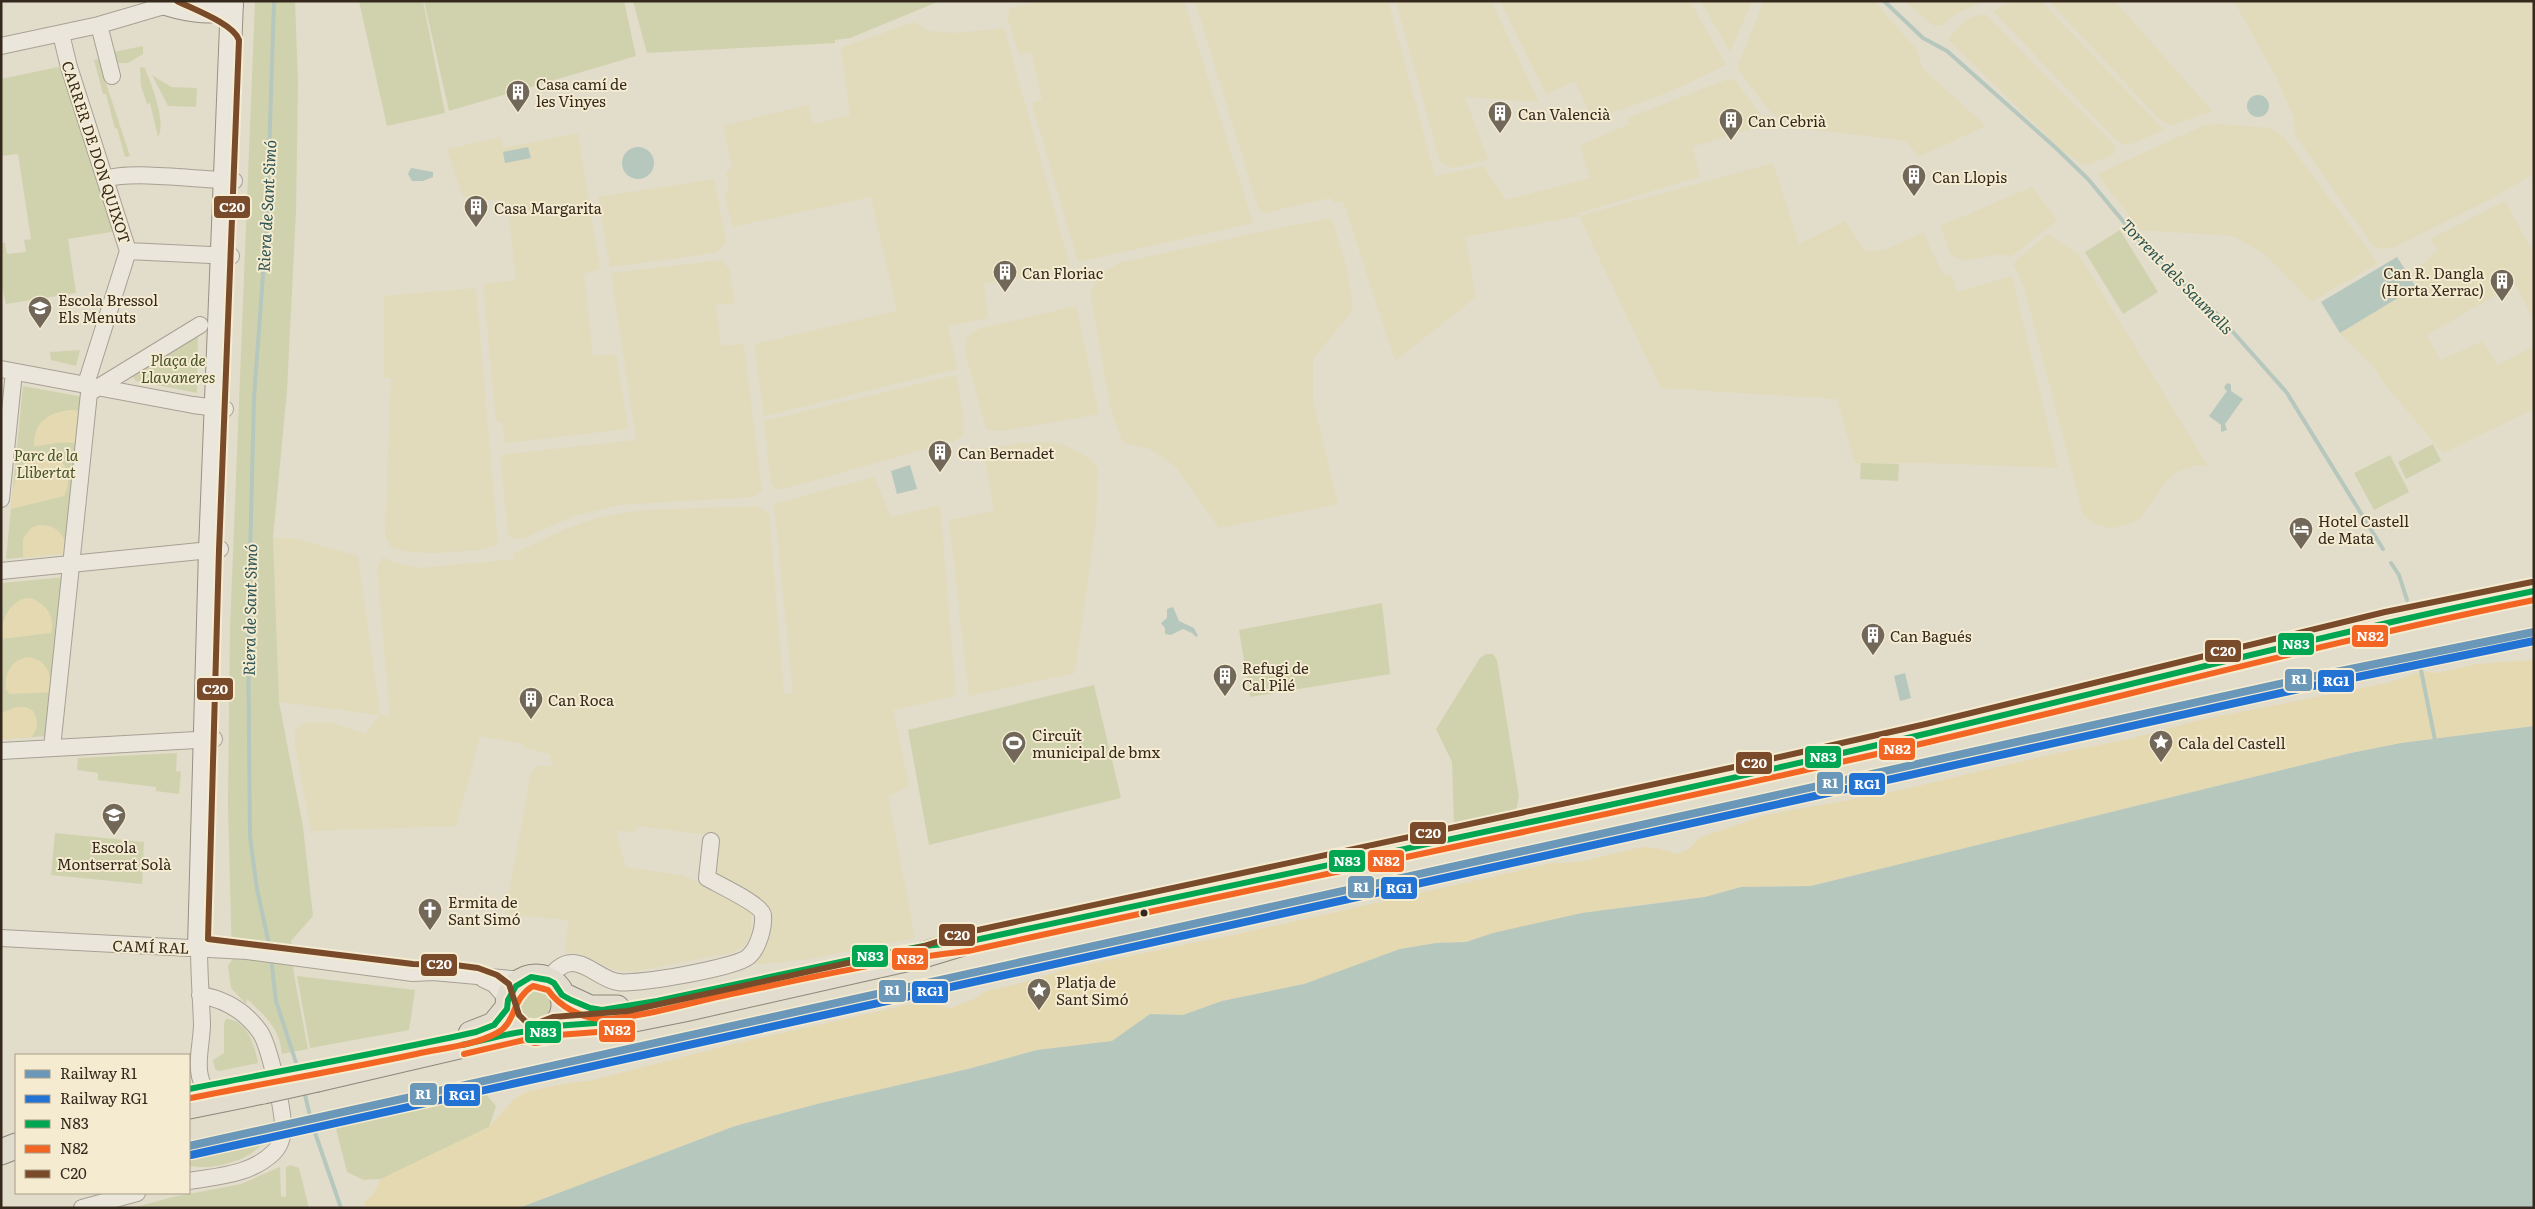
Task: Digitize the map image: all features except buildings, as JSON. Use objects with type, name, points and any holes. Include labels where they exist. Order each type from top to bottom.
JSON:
[{"type":"main road","points":[[555,1026],[629,1020],[684,1009],[923,955],[966,942],[1754,772],[1937,730],[2378,623],[2534,591]]},
{"type":"main road","points":[[315,1072],[357,1058],[462,1036],[494,1025],[508,1005],[516,986],[523,980],[539,977],[581,1005],[602,1010],[657,1001],[924,946],[966,942]]},
{"type":"main road","points":[[508,1005],[511,1019],[524,1031],[534,1034],[546,1032],[555,1026],[564,1012],[555,987]]},
{"type":"main road","points":[[193,1091],[390,1062],[524,1031]]},
{"type":"main road","points":[[190,1106],[267,1080]]},
{"type":"main road","points":[[1,1152],[15,1146]]},
{"type":"main road","points":[[1,1168],[15,1162]]},
{"type":"street","points":[[162,3],[214,29],[230,41]]},
{"type":"street","points":[[1,46],[99,25],[162,3],[214,12],[224,11],[232,4]]},
{"type":"street","points":[[193,1091],[199,1068],[202,1024],[199,947],[209,739],[229,181],[232,4]]},
{"type":"street","points":[[99,25],[112,76]]},
{"type":"street","name":"CARRER DE DON QUIXOT","points":[[61,34],[69,67],[128,251],[89,393],[71,564]]},
{"type":"street","points":[[106,179],[114,176],[229,181]]},
{"type":"street","points":[[128,251],[226,256]]},
{"type":"street","points":[[92,386],[200,325]]},
{"type":"street","points":[[1,499],[8,370],[221,408]]},
{"type":"street","points":[[1,570],[216,550]]},
{"type":"street","points":[[52,748],[71,564]]},
{"type":"street","points":[[1,751],[209,739]]},
{"type":"street","points":[[555,987],[556,970],[570,963],[581,965],[607,980],[629,983],[730,965],[747,958],[758,940],[763,915],[761,910],[752,903],[707,878],[711,841]]},
{"type":"street","name":"CAMÍ RAL","points":[[1,938],[199,947],[247,951],[413,973],[433,972],[478,978],[523,980]]},
{"type":"street","name":"CAMÍ RAL","points":[[478,978],[494,984],[508,1005]]},
{"type":"street","points":[[190,1180],[230,1174],[255,1165],[274,1151],[283,1131],[267,1080],[259,1031],[228,1002],[200,995]]},
{"type":"street","points":[[82,1208],[133,1194]]},
{"type":"shaded area","points":[[1042,1],[1184,1],[1253,223],[1078,262],[1032,103],[1042,99],[1031,52],[1019,54],[1007,17],[1010,8]]},
{"type":"shaded area","points":[[1195,1],[1388,1],[1435,176],[1483,166],[1506,200],[1590,178],[1580,145],[1630,124],[1628,118],[1728,79],[1735,80],[1767,124],[1692,147],[1700,177],[1578,213],[1579,216],[1465,237],[1476,297],[1395,361],[1343,201],[1335,203],[1330,198],[1264,213],[1258,208]]},
{"type":"shaded area","points":[[1396,1],[1491,1],[1539,102],[1465,97],[1488,160],[1451,168],[1440,162]]},
{"type":"shaded area","points":[[1500,1],[1690,1],[1726,65],[1674,90],[1593,120],[1575,81],[1546,94]]},
{"type":"shaded area","points":[[1701,1],[1752,1],[1730,52]]},
{"type":"shaded area","points":[[1764,1],[1874,1],[1917,50],[1922,68],[1986,126],[1918,157],[1907,141],[1809,129],[1780,119],[1768,109],[1737,68]]},
{"type":"shaded area","points":[[1904,1],[1985,1],[1955,14],[1943,25],[1934,26]]},
{"type":"shaded area","points":[[2019,1],[2041,1],[2164,130],[2133,143],[2123,145],[2115,139],[1994,12],[2006,4]]},
{"type":"shaded area","points":[[2049,1],[2115,1],[2212,111],[2170,126],[2159,119]]},
{"type":"shaded area","points":[[2234,1],[2534,1],[2534,174],[2485,202],[2393,248],[2382,249],[2373,246],[2295,135],[2294,118],[2276,77]]},
{"type":"shaded area","points":[[1985,14],[2113,144],[2116,148],[2113,155],[2087,165],[2080,163],[2064,152],[1948,40],[1962,23],[1971,17]]},
{"type":"shaded area","points":[[914,22],[929,31],[955,33],[1004,28],[1070,266],[984,284],[988,318],[948,326],[957,369],[764,416],[754,344],[897,311],[871,197],[732,227],[725,196],[729,185],[726,173],[732,166],[723,126],[808,105],[813,124],[850,115],[841,48]]},
{"type":"shaded area","points":[[2254,95],[2262,95],[2269,102],[2269,110],[2262,117],[2254,117],[2247,110],[2247,102]]},
{"type":"shaded area","points":[[2221,124],[2269,128],[2283,136],[2378,263],[2311,302],[2265,254],[2233,236],[2140,230],[2097,174],[2205,125]]},
{"type":"shaded area","points":[[578,133],[600,269],[584,274],[593,356],[616,354],[628,429],[505,443],[502,422],[496,421],[483,284],[516,280],[508,208],[500,199],[473,201],[462,195],[447,149],[501,137],[503,148]]},
{"type":"shaded area","points":[[528,147],[531,158],[505,163],[503,152]]},
{"type":"shaded area","points":[[638,147],[649,152],[654,163],[649,174],[638,179],[627,174],[622,163],[627,152]]},
{"type":"shaded area","points":[[1773,163],[1799,244],[1845,221],[1865,251],[1884,250],[1923,233],[1943,274],[1952,277],[1957,292],[2012,276],[2058,468],[1929,463],[1855,463],[1837,399],[1661,388],[1579,216]]},
{"type":"shaded area","points":[[411,168],[433,172],[433,177],[423,181],[412,181],[408,174]]},
{"type":"shaded area","points":[[714,179],[726,241],[720,249],[715,253],[610,267],[598,197]]},
{"type":"shaded area","points":[[2032,187],[2057,220],[2011,257],[2002,254],[1963,261],[1951,255],[1940,226]]},
{"type":"shaded area","points":[[2505,201],[2534,254],[2534,321],[2515,284],[2427,335],[2440,360],[2483,341],[2497,365],[2534,346],[2534,409],[2443,453],[2384,383],[2376,370],[2340,333],[2416,287],[2413,273],[2438,250],[2430,239]]},
{"type":"shaded area","points":[[1328,219],[1332,220],[1347,268],[1353,310],[1313,359],[1313,400],[1338,504],[1219,528],[1175,466],[1150,449],[1123,443],[1111,410],[1090,293],[1100,273],[1119,263]]},
{"type":"shaded area","points":[[2048,234],[2079,255],[2208,466],[2197,465],[2178,471],[2165,483],[2140,519],[2124,526],[2111,528],[2096,525],[2083,515],[2025,290],[2013,263]]},
{"type":"shaded area","points":[[2397,257],[2416,287],[2340,333],[2321,302]]},
{"type":"shaded area","points":[[722,260],[729,269],[735,303],[716,305],[721,346],[744,344],[762,491],[752,497],[619,505],[574,516],[522,539],[513,538],[508,535],[500,455],[636,440],[611,273]]},
{"type":"shaded area","points":[[476,288],[498,544],[479,550],[434,553],[408,552],[391,547],[385,536],[391,378],[384,378],[384,296]]},
{"type":"shaded area","points":[[1076,306],[1099,414],[1002,431],[986,429],[965,352],[967,337],[978,329]]},
{"type":"shaded area","points":[[956,375],[964,421],[963,436],[954,441],[783,489],[775,489],[771,483],[764,421]]},
{"type":"shaded area","points":[[2229,383],[2231,391],[2243,399],[2225,424],[2227,430],[2221,432],[2221,425],[2209,416],[2227,391],[2224,388]]},
{"type":"shaded area","points":[[1049,442],[1065,445],[1089,458],[1098,468],[1096,520],[1075,673],[969,696],[949,520],[994,511],[983,449],[1021,443]]},
{"type":"shaded area","points":[[910,465],[917,489],[897,494],[891,471]]},
{"type":"shaded area","points":[[874,477],[891,517],[940,505],[956,696],[893,710],[909,786],[888,796],[915,938],[808,959],[756,965],[754,962],[770,915],[763,901],[712,875],[708,835],[637,826],[636,832],[616,831],[626,867],[681,875],[737,898],[751,911],[751,932],[746,944],[735,952],[631,972],[614,970],[583,955],[565,952],[568,920],[505,914],[531,772],[537,766],[552,766],[550,754],[524,748],[523,744],[480,736],[456,826],[311,831],[295,744],[295,731],[305,722],[331,722],[365,734],[380,715],[279,702],[273,538],[293,538],[358,556],[380,714],[390,717],[377,568],[383,557],[390,561],[419,568],[514,559],[514,553],[566,529],[600,517],[644,510],[758,506],[769,514],[784,694],[793,693],[774,504]]},
{"type":"shaded area","points":[[1173,607],[1179,621],[1194,628],[1198,636],[1196,637],[1183,629],[1171,635],[1165,634],[1165,628],[1161,623],[1167,618],[1167,609]]},
{"type":"shaded area","points":[[1905,673],[1911,698],[1900,701],[1894,676]]},
{"type":"shaded area","points":[[2534,726],[2534,1208],[519,1208],[735,1126],[821,1103],[968,1069],[1037,1050],[1112,1041],[1150,1014],[1183,1015],[1222,1001],[1304,984],[1400,949],[1436,943],[1466,942],[1493,933],[1582,913],[1705,897],[1741,887],[1811,886],[2351,753],[2401,743]]},
{"type":"green space","points":[[255,1],[295,1],[298,83],[296,211],[287,390],[273,538],[279,702],[303,827],[313,916],[291,941],[294,975],[308,1049],[282,1054],[275,1029],[260,1011],[247,999],[246,1004],[231,988],[228,966],[232,960],[228,806],[230,628]]},
{"type":"green space","points":[[359,1],[423,1],[445,113],[387,126]]},
{"type":"green space","points":[[424,1],[624,1],[636,56],[449,111]]},
{"type":"green space","points":[[633,1],[940,1],[850,38],[835,40],[835,43],[647,53]]},
{"type":"green space","points":[[143,46],[143,54],[128,63],[114,63],[108,53]]},
{"type":"green space","points":[[98,59],[130,156],[125,157],[106,94],[103,94],[94,60]]},
{"type":"green space","points":[[63,66],[117,231],[68,239],[76,293],[6,304],[1,282],[1,243],[5,243],[7,254],[26,252],[24,240],[31,239],[18,154],[1,156],[1,79]]},
{"type":"green space","points":[[140,67],[145,68],[157,103],[161,122],[158,137],[150,103],[147,104],[141,86]]},
{"type":"green space","points":[[152,75],[171,87],[197,88],[196,107],[168,106]]},
{"type":"green space","points":[[2120,230],[2158,292],[2123,314],[2085,252]]},
{"type":"green space","name":"Plaça de Llavaneres","points":[[198,334],[197,393],[136,381],[131,374]]},
{"type":"green space","points":[[80,350],[76,366],[51,360],[50,352]]},
{"type":"green space","name":"Parc de la Llibertat","points":[[23,386],[83,397],[68,553],[6,559]]},
{"type":"green space","points":[[2433,444],[2441,461],[2406,479],[2398,462]]},
{"type":"green space","points":[[2390,455],[2409,492],[2374,510],[2354,473]]},
{"type":"green space","points":[[1861,463],[1899,464],[1898,481],[1860,479]]},
{"type":"green space","points":[[65,577],[49,736],[1,739],[3,583]]},
{"type":"green space","points":[[1382,603],[1390,674],[1250,697],[1239,630]]},
{"type":"green space","points":[[1486,654],[1493,654],[1497,660],[1519,797],[1516,811],[1454,826],[1452,762],[1436,729],[1480,658]]},
{"type":"green space","name":"Circuït municipal de bmx","points":[[1094,685],[1121,798],[929,845],[908,730]]},
{"type":"green space","points":[[177,753],[176,771],[181,772],[179,794],[156,791],[156,787],[98,780],[98,773],[77,770],[78,758]]},
{"type":"green space","points":[[55,833],[144,842],[142,884],[51,875]]},
{"type":"green space","points":[[297,976],[415,990],[409,1030],[310,1048]]},
{"type":"green space","points":[[536,990],[542,991],[550,999],[550,1011],[542,1019],[536,1020],[530,1019],[522,1011],[521,1005],[522,999],[530,991]]},
{"type":"green space","points":[[226,1019],[240,1024],[245,1029],[252,1042],[258,1063],[219,1071],[215,1069],[213,1060],[224,1053],[224,1024]]},
{"type":"green space","points":[[477,1090],[486,1094],[496,1106],[489,1127],[381,1179],[364,1180],[347,1172],[334,1121]]},
{"type":"green space","points":[[267,1135],[255,1151],[233,1162],[221,1165],[209,1167],[190,1166],[190,1154]]},
{"type":"green space","points":[[290,1165],[299,1168],[309,1208],[132,1208],[173,1197],[241,1184],[280,1167],[281,1196],[286,1197],[286,1167]]},
{"type":"sand","points":[[71,410],[82,411],[79,444],[61,443],[34,446],[37,430],[44,419],[56,413]]},
{"type":"sand","points":[[43,453],[57,458],[66,468],[68,481],[64,496],[11,509],[15,483],[22,466],[34,455]]},
{"type":"sand","points":[[38,525],[50,526],[59,532],[65,541],[68,553],[23,558],[23,539],[31,528]]},
{"type":"sand","points":[[30,598],[45,607],[51,616],[51,633],[1,639],[1,632],[8,612],[17,602]]},
{"type":"sand","points":[[26,657],[39,660],[45,665],[50,678],[55,679],[53,692],[10,694],[6,690],[6,679],[9,669],[20,659]]},
{"type":"sand","name":"Platja de Sant Simó","points":[[2534,660],[2534,726],[2401,743],[2351,753],[1811,886],[1741,887],[1705,897],[1624,907],[1493,933],[1466,942],[1436,943],[1400,949],[1304,984],[1222,1001],[1183,1015],[1150,1014],[1112,1041],[1037,1050],[968,1069],[821,1103],[735,1126],[519,1208],[366,1208],[364,1202],[372,1196],[381,1179],[489,1127],[515,1098],[529,1091],[589,1081],[729,1045],[911,1004],[925,1003],[951,1008],[974,999],[986,991],[1014,985],[1070,968],[1233,935],[1553,863],[1578,862],[1642,847],[1657,848],[1677,854],[1689,849],[1701,837],[1766,815],[1892,792],[2053,754],[2129,739],[2200,720],[2387,683],[2423,671],[2437,673],[2476,664]]},
{"type":"sand","points":[[16,707],[26,707],[33,711],[37,721],[35,731],[31,737],[1,739],[1,713]]},
{"type":"waterway","name":"Riera de Sant Simó","points":[[270,949],[257,889],[250,837],[248,637],[254,398],[267,220],[274,1]]},
{"type":"waterway","name":"Torrent dels Saumells","points":[[1884,1],[1923,38],[1947,51],[2056,148],[2088,179],[2147,250],[2217,314],[2287,393],[2383,549]]},
{"type":"waterway","name":"Torrent dels Saumells","points":[[2391,563],[2399,575],[2407,600]]},
{"type":"waterway","points":[[2420,665],[2435,740]]},
{"type":"waterway","name":"Riera de Sant Simó","points":[[271,958],[276,1001],[300,1075]]},
{"type":"waterway","name":"Riera de Sant Simó","points":[[304,1091],[312,1124],[341,1208]]},
{"type":"rail line","name":"R1","points":[[190,1146],[2306,678],[2534,632]]},
{"type":"rail line","name":"RG1","points":[[191,1155],[2308,687],[2534,641]]},
{"type":"transit line","name":"C20","points":[[177,1],[229,28],[236,34],[239,40],[219,550],[208,939],[413,964],[455,965],[478,968],[497,975],[509,984],[519,1015],[526,1022],[535,1024],[553,1017],[628,1011],[921,947],[964,933],[1926,724],[2385,612],[2532,582]]},
{"type":"transit line","name":"N83","points":[[190,1089],[476,1032],[494,1025],[507,1009],[508,1000],[516,986],[531,977],[548,980],[554,983],[562,995],[590,1008],[602,1010],[657,1001],[864,957],[924,946],[966,942],[1809,761],[2306,642],[2534,591]]},
{"type":"transit line","name":"N82","points":[[191,1098],[478,1041],[497,1033],[503,1028],[508,1023],[521,997],[533,986],[548,990],[565,1006],[587,1017],[603,1019],[647,1013],[906,959],[968,951],[1689,796],[1929,742],[2382,633],[2534,600]]},
{"type":"transit line","name":"N83","points":[[462,1045],[526,1031],[544,1032],[555,1026],[623,1021]]},
{"type":"transit line","name":"N82","points":[[464,1054],[524,1040],[535,1043],[548,1041],[558,1035],[624,1030]]},
{"type":"place","name":"Casa camí de les Vinyes","points":[[518,113]]},
{"type":"place","name":"Can Valencià","points":[[1500,134]]},
{"type":"place","name":"Can Cebrià","points":[[1731,141]]},
{"type":"place","name":"Can Llopis","points":[[1914,197]]},
{"type":"place","name":"Casa Margarita","points":[[476,228]]},
{"type":"place","name":"Can Floriac","points":[[1005,293]]},
{"type":"place","name":"Can R. Dangla (Horta Xerrac)","points":[[2502,302]]},
{"type":"place","name":"Escola Bressol Els Menuts","points":[[40,329]]},
{"type":"place","name":"Can Bernadet","points":[[940,473]]},
{"type":"place","name":"Hotel Castell de Mata","points":[[2301,550]]},
{"type":"place","name":"Can Bagués","points":[[1873,656]]},
{"type":"place","name":"Refugi de Cal Pilé","points":[[1225,697]]},
{"type":"place","name":"Can Roca","points":[[531,720]]},
{"type":"place","name":"Cala del Castell","points":[[2161,763]]},
{"type":"place","name":"Circuït municipal de bmx","points":[[1014,764]]},
{"type":"place","name":"Escola Montserrat Solà","points":[[114,836]]},
{"type":"place","name":"Ermita de Sant Simó","points":[[430,931]]},
{"type":"place","name":"Platja de Sant Simó","points":[[1039,1011]]}]
